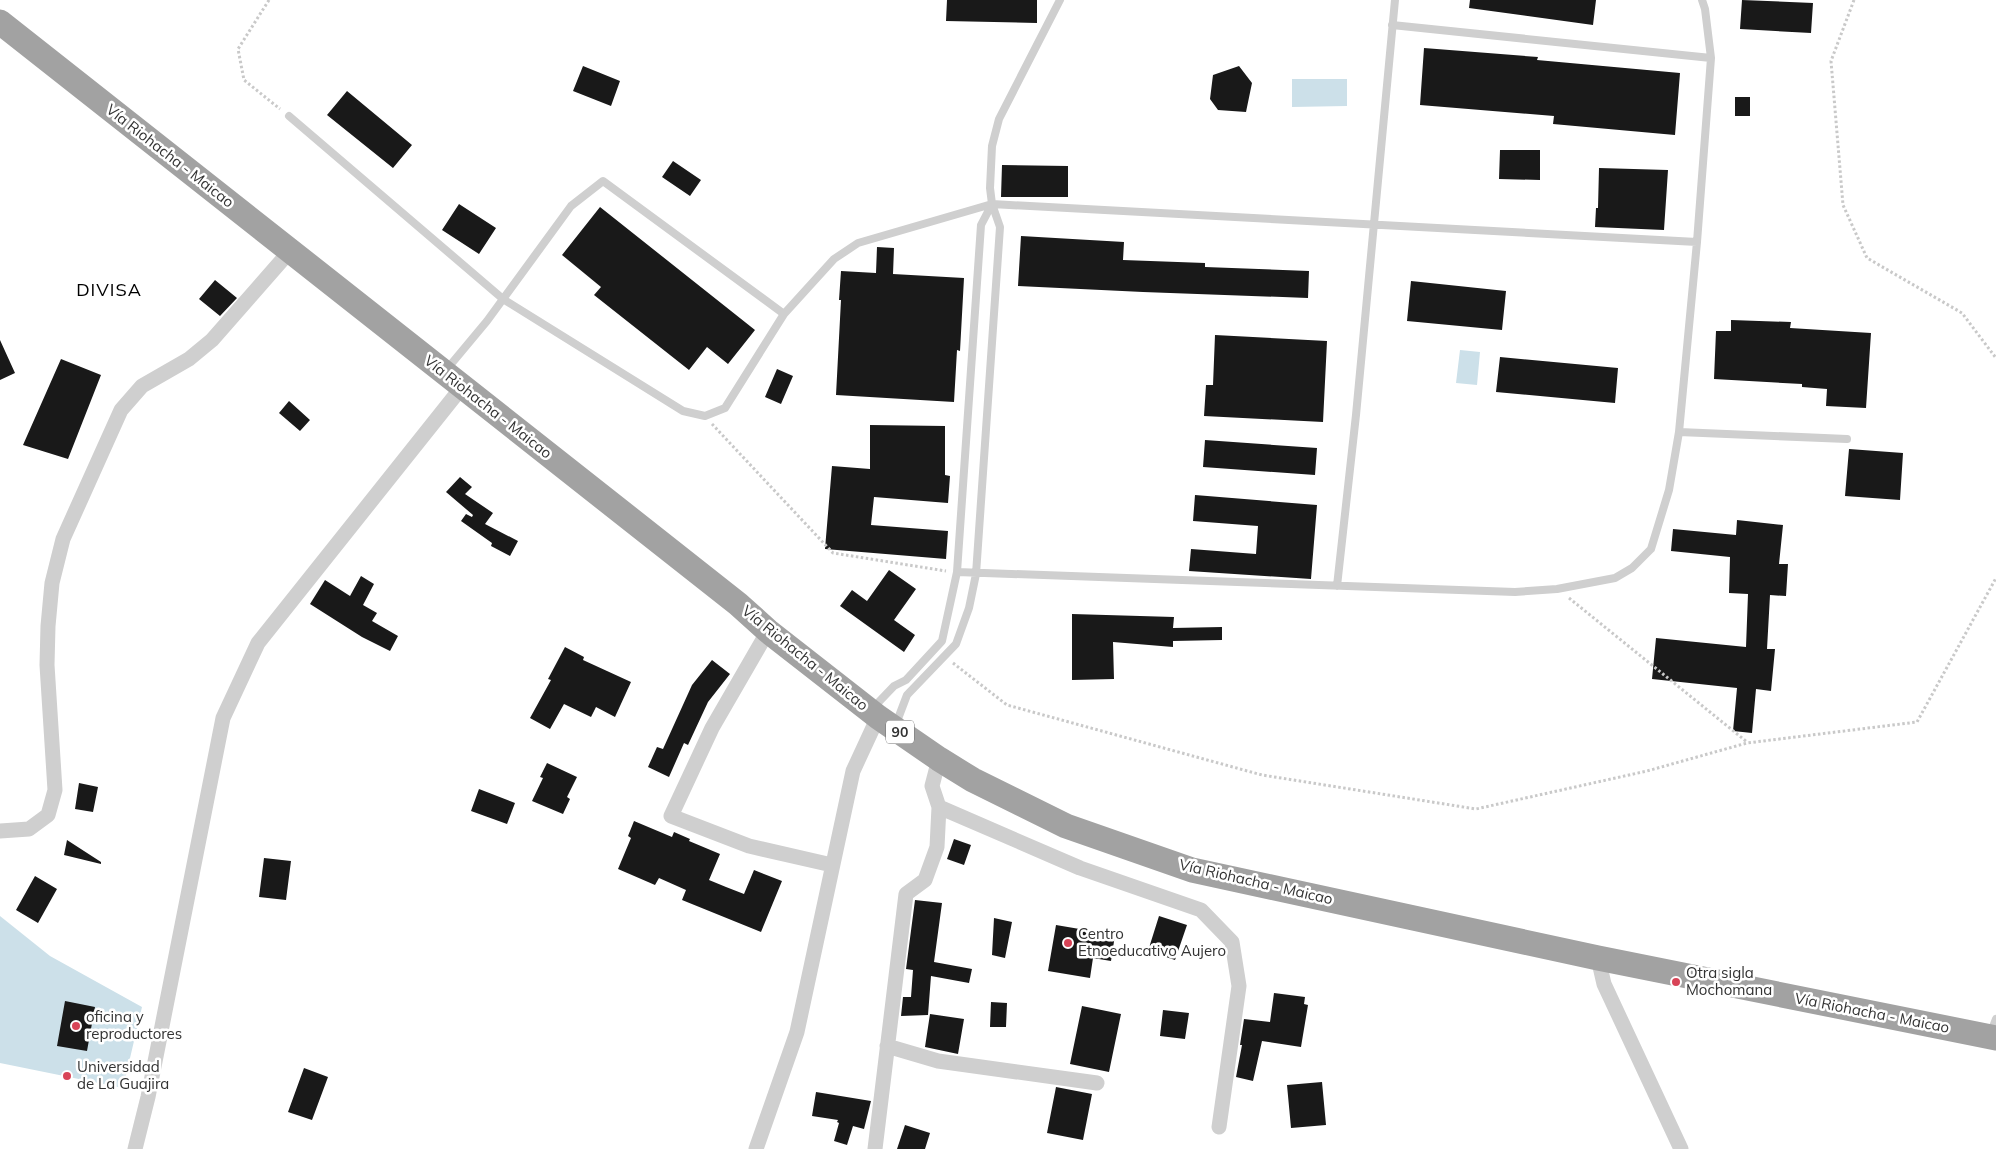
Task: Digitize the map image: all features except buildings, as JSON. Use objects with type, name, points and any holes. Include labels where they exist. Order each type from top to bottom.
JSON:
[{"type":"highway","name":"Vía Riohacha - Maicao","points":[[0,22],[738,604],[768,631],[881,719],[973,780],[1066,826],[1192,870],[1598,958],[1994,1031]]},
{"type":"street","points":[[0,831],[29,829],[48,815],[55,790],[47,665],[52,584],[64,539],[121,410],[142,386],[189,359],[212,340],[290,251]]},
{"type":"street","points":[[135,1149],[148,1098],[223,718],[258,644],[453,379]]},
{"type":"street","points":[[768,631],[712,728],[671,816],[749,846],[832,865]]},
{"type":"street","points":[[756,1149],[797,1032],[853,771],[881,719]]},
{"type":"street","points":[[875,1149],[906,894],[925,880],[937,847],[939,807],[932,786],[939,759]]},
{"type":"street","points":[[939,807],[1080,868],[1201,910],[1232,942],[1239,986],[1219,1127]]},
{"type":"street","points":[[1598,958],[1604,984],[1681,1149]]},
{"type":"street","points":[[887,1046],[938,1061],[1097,1083]]},
{"type":"lane","points":[[881,719],[956,644],[969,608],[976,574],[1000,227],[992,204],[990,188],[992,146],[999,119],[1060,0]]},
{"type":"lane","points":[[1337,586],[1356,415],[1395,0]]},
{"type":"lane","points":[[957,572],[1515,592],[1558,589],[1615,578],[1632,568],[1651,549],[1669,490],[1679,432],[1697,242],[1711,58],[1705,9],[1702,0]]},
{"type":"lane","points":[[1392,24],[1711,58]]},
{"type":"lane","points":[[289,116],[503,299],[683,411],[705,416],[725,408],[784,314],[834,260],[858,242],[992,204],[1697,242]]},
{"type":"lane","points":[[453,379],[503,299],[571,206],[602,181],[784,314]]},
{"type":"lane","points":[[881,719],[894,686],[906,680],[942,641],[957,572],[982,225],[992,204]]},
{"type":"lane","points":[[1679,432],[1847,439]]},
{"type":"lane","points":[[894,686],[907,695]]},
{"type":"path","points":[[269,0],[238,49],[244,80],[289,116]]},
{"type":"path","points":[[1854,0],[1831,61],[1843,205],[1868,258],[1962,314],[1996,358]]},
{"type":"path","points":[[705,416],[833,553],[957,572]]},
{"type":"path","points":[[944,656],[1007,706],[1262,775],[1476,809],[1647,771],[1747,743],[1917,722],[1996,578]]},
{"type":"path","points":[[1558,589],[1747,743]]},
{"type":"water","points":[[1292,79],[1347,79],[1347,106],[1292,107]]},
{"type":"water","points":[[1460,350],[1480,352],[1477,385],[1456,383]]},
{"type":"water","points":[[0,916],[50,956],[142,1007],[123,1088],[0,1063]]},
{"type":"place","name":"Centro Etnoeducativo Aujero","points":[[1068,943]]},
{"type":"place","name":"Otra sigla Mochomana","points":[[1676,982]]},
{"type":"place","name":"oficina y reproductores","points":[[76,1026]]},
{"type":"place","name":"Universidad de La Guajira","points":[[67,1076]]},
{"type":"district","name":"DIVISA","points":[[109,290]]}]
